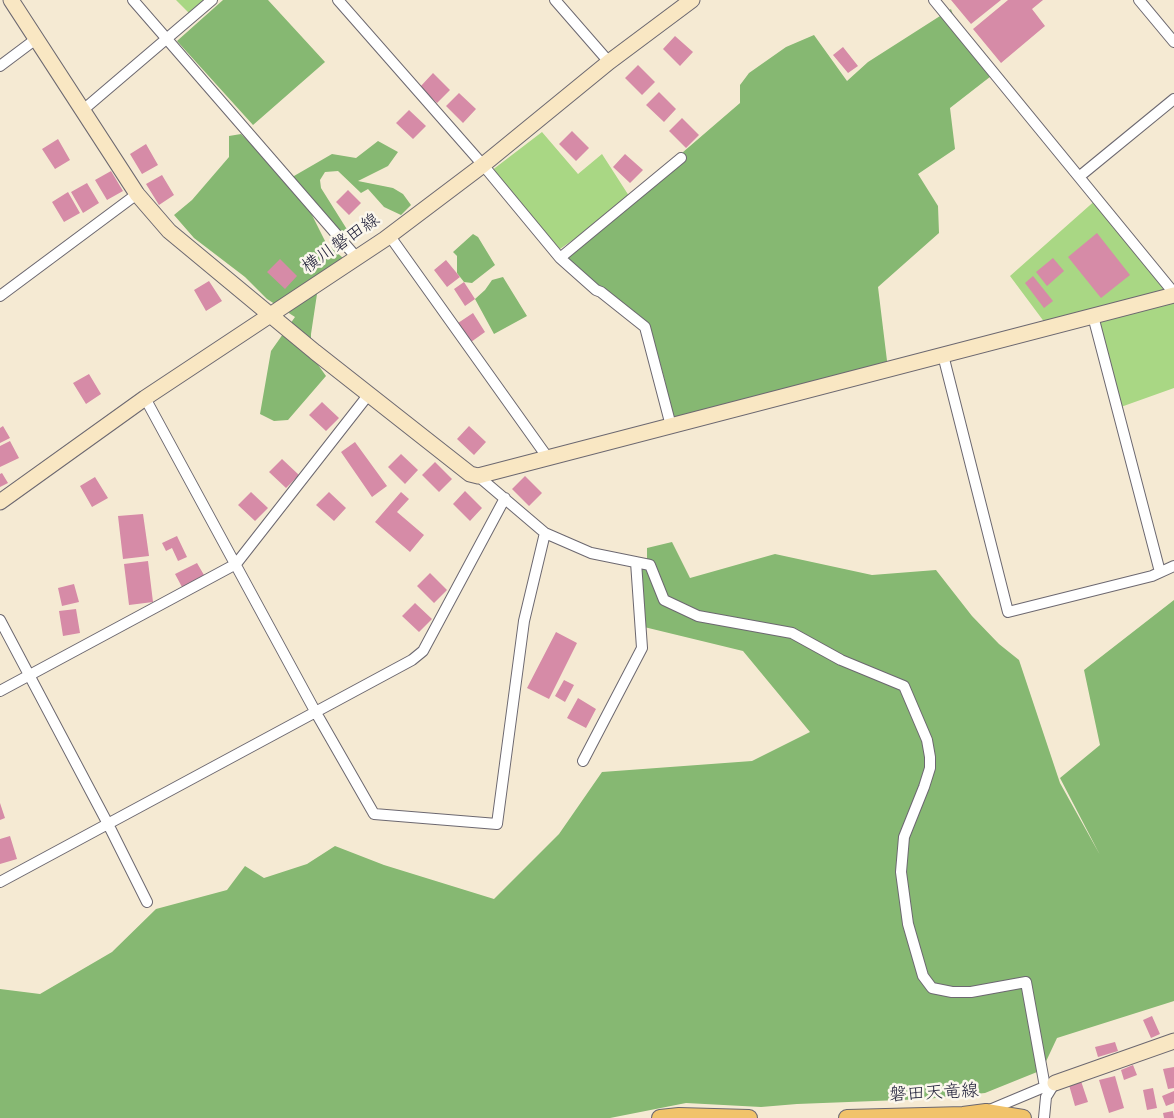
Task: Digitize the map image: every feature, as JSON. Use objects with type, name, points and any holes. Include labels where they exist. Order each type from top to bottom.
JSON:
[{"type":"main road","name":"磐田天竜線","points":[[847,1118],[963,1117],[986,1112],[1023,1118]]},
{"type":"main road","points":[[660,1118],[678,1116],[749,1118]]},
{"type":"street","points":[[11,0],[137,194],[169,231],[270,315],[470,474],[478,476],[546,533],[591,553],[650,565],[664,600],[690,612],[725,622],[792,633],[841,660],[904,686],[928,740],[930,757],[930,768],[924,787],[904,837],[901,872],[908,924],[923,976],[932,988],[952,992],[971,992],[1026,982],[1050,1085],[1046,1096],[1044,1118]]},
{"type":"street","points":[[133,0],[357,258]]},
{"type":"street","points":[[83,110],[212,0]]},
{"type":"street","points":[[338,0],[483,165],[560,258],[596,290],[645,327],[671,426]]},
{"type":"street","points":[[555,0],[609,62]]},
{"type":"street","name":"横川磐田線","points":[[0,502],[145,398],[389,235],[483,165],[609,62],[692,0]]},
{"type":"street","points":[[478,476],[1174,294],[1080,176],[934,0]]},
{"type":"street","points":[[1139,0],[1174,42]]},
{"type":"street","points":[[0,66],[36,39]]},
{"type":"street","points":[[1080,176],[1174,99]]},
{"type":"street","points":[[560,258],[681,158]]},
{"type":"street","points":[[0,296],[137,194]]},
{"type":"street","points":[[389,235],[548,458]]},
{"type":"street","points":[[1093,316],[1160,572]]},
{"type":"street","points":[[942,355],[1008,612],[1152,576],[1174,566]]},
{"type":"street","points":[[0,691],[236,564],[369,394]]},
{"type":"street","points":[[145,398],[315,711],[374,814],[497,824],[524,621],[546,533]]},
{"type":"street","points":[[0,882],[412,660],[423,651],[505,498]]},
{"type":"street","points":[[583,761],[642,648],[636,562]]},
{"type":"street","points":[[0,620],[147,902]]},
{"type":"street","points":[[986,1112],[1050,1085],[1174,1041]]},
{"type":"green space","points":[[176,0],[207,0],[190,14]]},
{"type":"green space","points":[[223,0],[268,0],[325,62],[253,125],[177,41]]},
{"type":"green space","points":[[951,9],[958,29],[995,73],[950,108],[955,149],[918,174],[938,206],[939,233],[878,287],[888,369],[670,420],[665,381],[655,344],[644,324],[560,258],[740,103],[740,85],[749,73],[786,47],[814,35],[847,81],[868,62]]},
{"type":"green space","points":[[542,132],[578,174],[602,154],[631,199],[560,249],[491,171]]},
{"type":"green space","points":[[241,134],[294,186],[294,176],[332,154],[356,158],[378,141],[398,152],[388,166],[358,181],[393,188],[403,194],[411,205],[401,215],[384,207],[368,189],[361,193],[338,171],[325,172],[320,180],[321,188],[348,231],[343,236],[301,193],[326,243],[343,258],[317,294],[311,334],[311,355],[326,376],[288,420],[274,421],[260,414],[271,351],[295,317],[267,299],[245,277],[194,238],[174,215],[192,200],[229,157],[229,136]]},
{"type":"green space","points":[[1098,198],[1174,293],[1174,388],[1118,408],[1093,316],[1048,327],[1010,276]]},
{"type":"green space","points":[[473,234],[478,237],[495,265],[472,283],[464,282],[457,273],[457,256],[453,252]]},
{"type":"green space","points":[[503,277],[527,316],[494,334],[475,299],[492,280]]},
{"type":"green space","points":[[672,542],[690,578],[775,554],[872,575],[936,570],[972,616],[999,644],[1019,660],[1060,783],[1100,855],[1060,778],[1100,745],[1084,670],[1174,600],[1174,1001],[1057,1038],[1042,1070],[985,1093],[926,1099],[761,1107],[686,1103],[610,1118],[0,1118],[0,989],[40,994],[112,952],[156,909],[227,890],[245,866],[264,878],[307,864],[335,846],[384,865],[494,899],[559,834],[602,772],[752,761],[810,732],[743,651],[640,626],[636,562],[647,564],[647,548]]},
{"type":"building","points":[[951,0],[1001,0],[971,24]]},
{"type":"building","points":[[1008,0],[1043,0],[1032,9],[1045,26],[1001,63],[973,29]]},
{"type":"building","points":[[675,36],[693,52],[680,66],[663,49]]},
{"type":"building","points":[[843,47],[858,66],[848,73],[833,55]]},
{"type":"building","points":[[638,65],[655,82],[642,95],[625,78]]},
{"type":"building","points":[[433,73],[450,90],[437,103],[420,87]]},
{"type":"building","points":[[659,92],[676,109],[664,122],[646,105]]},
{"type":"building","points":[[459,93],[476,109],[463,123],[446,106]]},
{"type":"building","points":[[409,110],[426,126],[413,139],[396,123]]},
{"type":"building","points":[[682,118],[699,135],[686,148],[669,131]]},
{"type":"building","points":[[572,131],[589,148],[576,161],[559,144]]},
{"type":"building","points":[[58,139],[70,160],[55,169],[42,149]]},
{"type":"building","points":[[146,144],[158,165],[142,174],[130,154]]},
{"type":"building","points":[[625,154],[643,170],[630,183],[613,167]]},
{"type":"building","points":[[111,171],[123,191],[107,200],[95,180]]},
{"type":"building","points":[[162,175],[174,195],[159,205],[146,184]]},
{"type":"building","points":[[87,183],[99,203],[83,213],[71,192]]},
{"type":"building","points":[[348,190],[361,203],[349,215],[336,202]]},
{"type":"building","points":[[68,192],[80,213],[64,222],[52,202]]},
{"type":"building","points":[[1097,233],[1130,275],[1101,298],[1068,257]]},
{"type":"building","points":[[1053,258],[1064,271],[1047,286],[1036,272]]},
{"type":"building","points":[[280,259],[297,276],[285,289],[267,272]]},
{"type":"building","points":[[446,260],[460,277],[447,287],[434,270]]},
{"type":"building","points":[[1033,276],[1053,301],[1044,308],[1025,283]]},
{"type":"building","points":[[209,281],[222,301],[206,311],[194,290]]},
{"type":"building","points":[[464,282],[475,299],[465,306],[454,289]]},
{"type":"building","points":[[473,313],[485,332],[471,342],[458,323]]},
{"type":"building","points":[[89,374],[101,394],[86,404],[73,383]]},
{"type":"building","points":[[322,402],[339,418],[326,431],[309,415]]},
{"type":"building","points":[[3,426],[10,438],[0,443],[0,428]]},
{"type":"building","points":[[469,426],[486,442],[474,455],[457,439]]},
{"type":"building","points":[[10,441],[19,458],[0,467],[0,446]]},
{"type":"building","points":[[355,442],[387,486],[372,497],[341,452]]},
{"type":"building","points":[[401,454],[418,470],[405,484],[388,467]]},
{"type":"building","points":[[282,459],[299,475],[286,488],[269,472]]},
{"type":"building","points":[[435,462],[452,479],[439,492],[422,475]]},
{"type":"building","points":[[2,473],[8,483],[0,487],[0,474]]},
{"type":"building","points":[[525,476],[542,493],[529,506],[512,489]]},
{"type":"building","points":[[95,477],[108,498],[92,507],[80,486]]},
{"type":"building","points":[[465,491],[482,508],[470,521],[453,504]]},
{"type":"building","points":[[251,492],[268,508],[255,521],[238,505]]},
{"type":"building","points":[[329,492],[346,508],[334,521],[316,505]]},
{"type":"building","points":[[401,492],[409,499],[397,512],[424,535],[410,552],[375,522]]},
{"type":"building","points":[[143,514],[149,556],[123,559],[118,516]]},
{"type":"building","points":[[177,536],[187,557],[178,561],[172,548],[166,551],[162,543]]},
{"type":"building","points":[[148,561],[153,602],[129,605],[124,564]]},
{"type":"building","points":[[197,563],[204,575],[182,587],[175,574]]},
{"type":"building","points":[[430,573],[447,590],[434,603],[417,586]]},
{"type":"building","points":[[74,584],[79,602],[62,606],[58,588]]},
{"type":"building","points":[[415,603],[432,619],[419,632],[402,616]]},
{"type":"building","points":[[76,609],[80,633],[63,636],[59,611]]},
{"type":"building","points":[[556,632],[577,643],[549,699],[527,688]]},
{"type":"building","points":[[564,680],[574,685],[565,702],[555,696]]},
{"type":"building","points":[[578,698],[596,709],[586,728],[567,718]]},
{"type":"building","points":[[0,803],[5,818],[0,820]]},
{"type":"building","points":[[10,836],[17,859],[0,864],[0,839]]},
{"type":"building","points":[[1152,1016],[1160,1034],[1151,1038],[1143,1020]]},
{"type":"building","points":[[1115,1042],[1118,1051],[1098,1057],[1095,1047]]},
{"type":"building","points":[[1133,1065],[1137,1075],[1124,1080],[1121,1070]]},
{"type":"building","points":[[1174,1067],[1174,1088],[1168,1089],[1163,1069]]},
{"type":"building","points":[[1115,1076],[1124,1108],[1109,1113],[1099,1080]]},
{"type":"building","points":[[1081,1081],[1088,1102],[1075,1106],[1069,1085]]},
{"type":"building","points":[[1153,1088],[1157,1108],[1147,1110],[1143,1090]]},
{"type":"building","points":[[1174,1091],[1174,1103],[1166,1106],[1162,1096]]},
{"type":"building","points":[[1173,1111],[1174,1118],[1164,1118],[1163,1113]]}]
